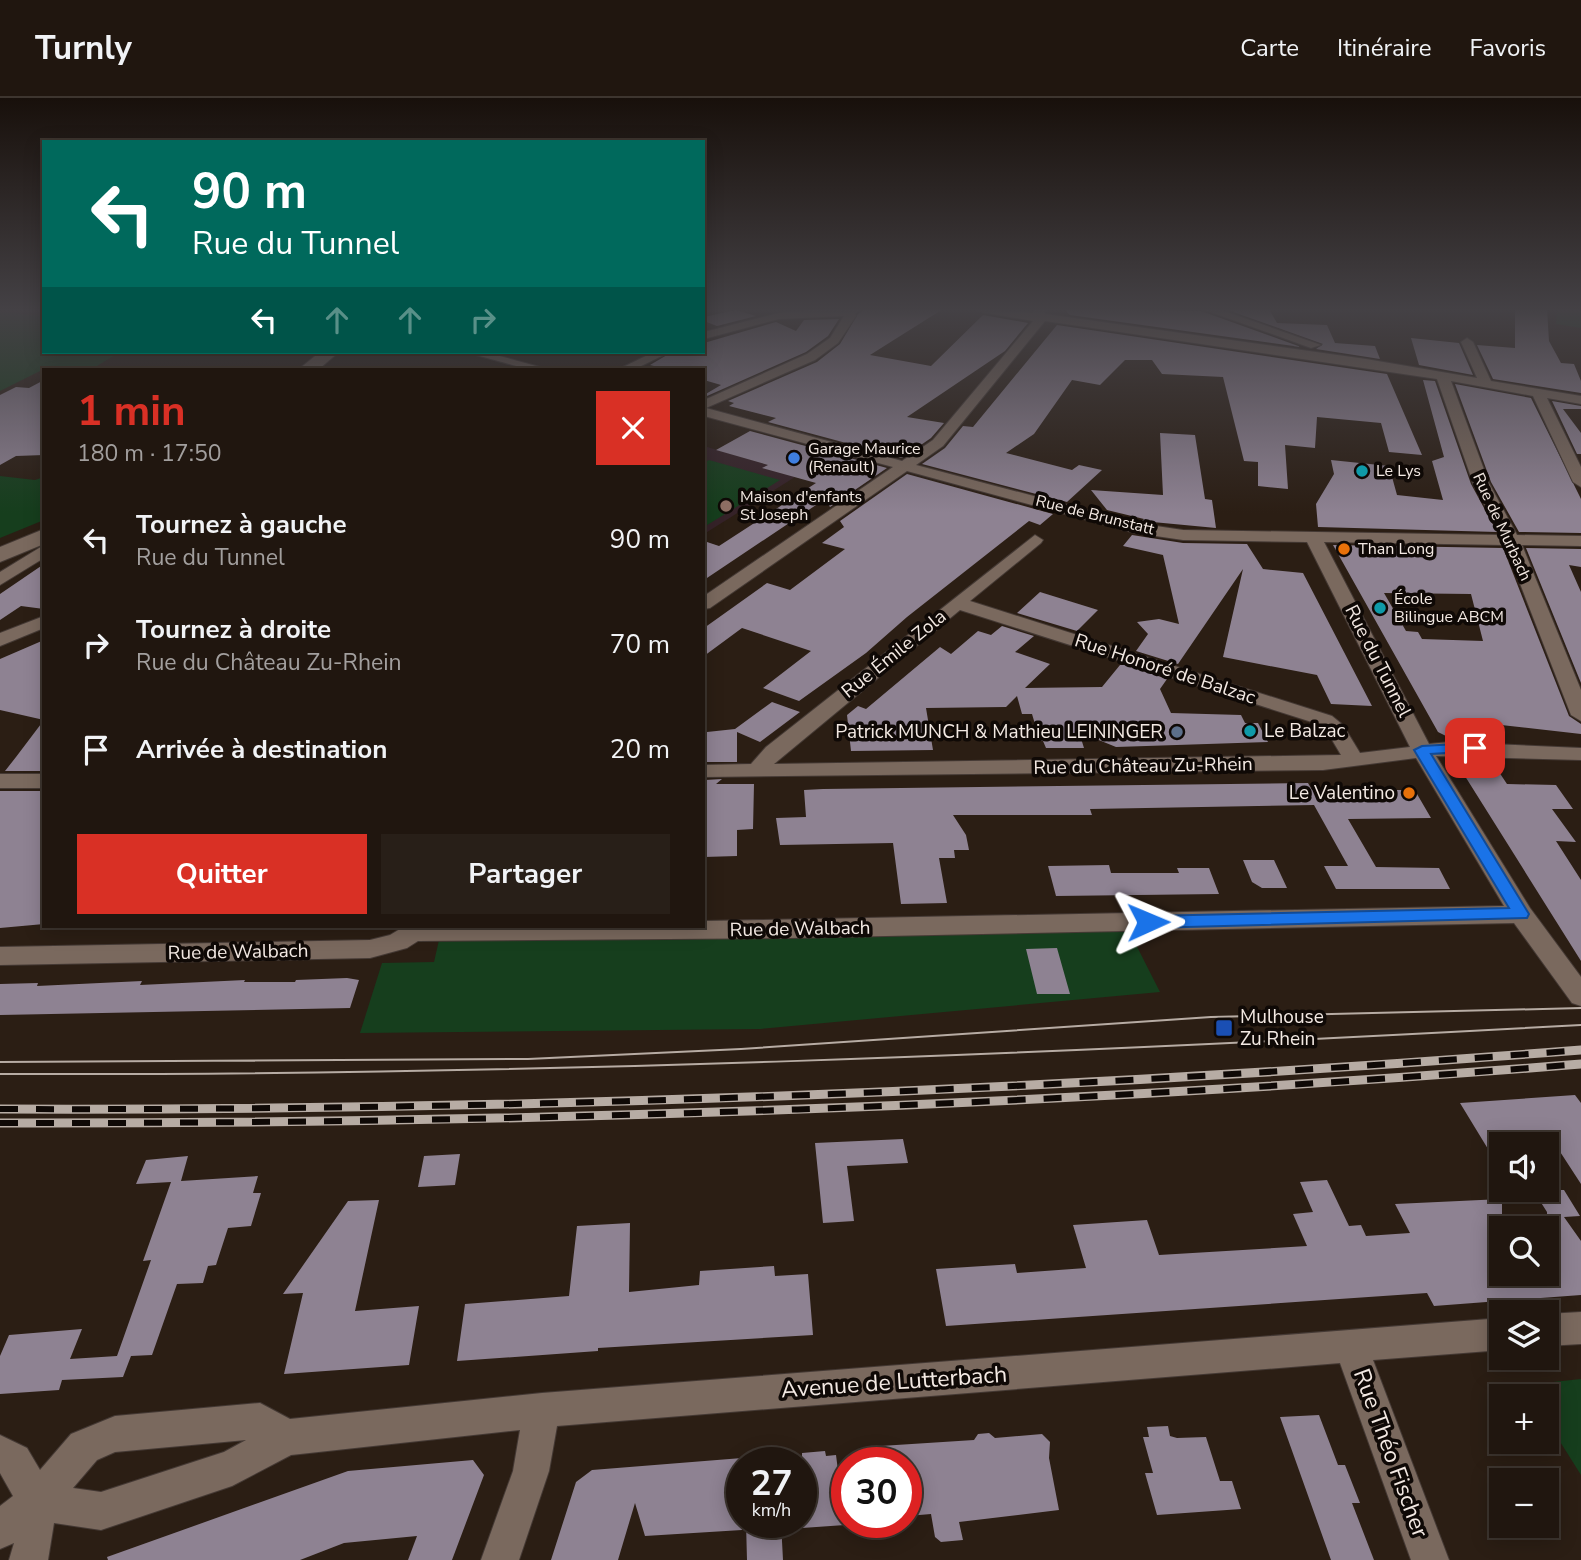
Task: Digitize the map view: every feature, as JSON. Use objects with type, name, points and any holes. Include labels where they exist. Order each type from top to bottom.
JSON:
[{"type":"street","points":[[705,405],[766,377]]},
{"type":"street","points":[[705,603],[939,443],[990,377]]},
{"type":"street","name":"Rue de Murbach","points":[[1443,377],[1480,483],[1512,541],[1581,715]]},
{"type":"street","points":[[1444,377],[1581,400]]},
{"type":"street","points":[[1483,377],[1486,384]]},
{"type":"street","points":[[1538,393],[1581,482]]},
{"type":"street","name":"Rue de Brunstatt","points":[[705,412],[1135,528],[1183,535],[1581,541]]},
{"type":"street","name":"Rue du Tunnel","points":[[1313,537],[1422,750],[1521,914],[1581,996]]},
{"type":"street","points":[[1,572],[42,538]]},
{"type":"street","name":"Rue Émile Zola","points":[[757,771],[773,751],[1035,540]]},
{"type":"street","points":[[1,572],[42,551]]},
{"type":"street","name":"Rue Honoré de Balzac","points":[[957,603],[1325,720],[1336,729],[1354,761]]},
{"type":"street","points":[[0,640],[42,622]]},
{"type":"street","name":"Rue du Château Zu-Rhein","points":[[705,771],[1300,764],[1354,761],[1422,750],[1475,748],[1581,754]]},
{"type":"street","points":[[0,781],[42,781]]},
{"type":"street","name":"Rue de Walbach","points":[[0,956],[370,949],[398,942],[415,929],[790,929],[1521,914]]},
{"type":"street","points":[[1559,1330],[1581,1328]]},
{"type":"street","name":"Avenue de Lutterbach","points":[[37,1502],[101,1511],[232,1468],[287,1437],[542,1409],[1489,1335]]},
{"type":"street","name":"Rue Théo Fischer","points":[[1351,1347],[1430,1560]]},
{"type":"street","points":[[500,1560],[531,1471],[542,1409]]},
{"type":"street","points":[[0,1531],[37,1502],[84,1447],[115,1434],[260,1421],[287,1437]]},
{"type":"street","points":[[0,1453],[14,1461],[37,1502],[32,1553],[27,1560]]},
{"type":"shaded area","name":"Maison d'enfants St Joseph","points":[[705,446],[768,465],[763,468],[795,477],[705,533]]},
{"type":"green space","points":[[0,377],[28,377],[0,391]]},
{"type":"green space","name":"Maison d'enfants St Joseph","points":[[709,460],[780,480],[705,526],[705,462]]},
{"type":"green space","points":[[0,476],[35,480],[42,478],[42,521],[0,538]]},
{"type":"green space","points":[[1127,927],[1160,992],[760,1029],[360,1033],[382,963],[434,962],[439,940]]},
{"type":"green space","points":[[1581,1379],[1581,1475],[1559,1440],[1559,1384],[1534,1384]]},
{"type":"building","points":[[705,377],[749,377],[705,395],[721,385],[705,380]]},
{"type":"building","points":[[782,377],[966,377],[907,417],[944,423],[931,438],[902,458],[768,422],[776,418],[729,406],[734,403],[728,401]]},
{"type":"building","points":[[1014,377],[1108,377],[1100,385],[1072,380],[1034,434],[1006,453],[1072,470],[1079,465],[1102,470],[1067,502],[922,464],[945,448],[963,426],[973,427]]},
{"type":"building","points":[[1223,377],[1388,377],[1422,455],[1389,452],[1381,423],[1317,417],[1315,448],[1285,445],[1288,489],[1258,486],[1258,462],[1244,461]]},
{"type":"building","points":[[1579,377],[1581,393],[1493,379]]},
{"type":"building","points":[[1423,380],[1435,381],[1471,484],[1497,532],[1318,527],[1316,504],[1334,474],[1331,460],[1389,466],[1397,495],[1443,500],[1432,461],[1444,457]]},
{"type":"building","points":[[42,381],[42,455],[16,456],[0,465],[0,395],[16,387],[29,388]]},
{"type":"building","points":[[1455,384],[1531,398],[1581,499],[1581,533],[1519,532],[1491,482]]},
{"type":"building","points":[[1552,401],[1581,406],[1581,409],[1563,409],[1581,433],[1581,454],[1577,454]]},
{"type":"building","points":[[750,431],[887,468],[830,507],[825,499],[705,579],[705,541],[719,546],[816,483],[762,468],[768,465],[716,450]]},
{"type":"building","points":[[1160,433],[1195,435],[1205,499],[1212,500],[1216,528],[1142,521],[1144,519],[1107,510],[1091,490],[1163,495]]},
{"type":"building","points":[[907,474],[1053,514],[1040,525],[1029,521],[907,617],[866,653],[799,701],[763,688],[811,651],[742,628],[705,655],[705,627],[767,583],[790,590],[845,549],[822,543],[844,527],[840,521]]},
{"type":"building","points":[[1132,535],[1183,543],[1247,544],[1263,569],[1303,573],[1372,706],[1331,704],[1317,675],[1223,657],[1243,569],[1178,664],[1136,651],[1148,634],[1137,622],[1159,619],[1179,624],[1163,555],[1123,546]]},
{"type":"building","points":[[1333,545],[1503,548],[1569,716],[1581,724],[1581,734],[1456,720],[1452,739],[1438,732]],"holes":[[[1384,593],[1471,594],[1483,641],[1422,639],[1418,632],[1406,631]]]},
{"type":"building","points":[[1526,548],[1581,549],[1581,567],[1569,565],[1581,592],[1581,683]]},
{"type":"building","points":[[42,565],[42,609],[21,606],[0,620],[0,594]]},
{"type":"building","points":[[1040,592],[1098,610],[1077,631],[1017,613]]},
{"type":"building","points":[[1002,626],[1034,636],[1015,652],[1050,664],[1025,688],[1102,687],[1120,665],[1125,665],[1167,679],[1160,689],[1171,713],[1241,715],[1245,723],[1258,723],[1268,742],[1116,747],[1079,732],[1084,748],[1046,748],[1043,741],[1040,741],[1032,714],[1022,714],[1017,696],[1006,707],[926,708],[933,750],[851,751],[847,715],[858,706],[866,709],[940,647],[951,654],[978,631],[991,635]]},
{"type":"building","points":[[42,641],[42,720],[0,710],[0,659]]},
{"type":"building","points":[[772,702],[800,712],[760,742],[737,732],[737,762],[705,762],[707,732],[735,729]]},
{"type":"building","points":[[42,723],[42,771],[5,771]]},
{"type":"building","points":[[1465,759],[1491,760],[1507,784],[1556,785],[1573,809],[1552,809],[1576,842],[1556,841],[1581,880],[1581,961],[1458,765]]},
{"type":"building","points":[[722,779],[716,784],[754,784],[753,829],[737,830],[737,856],[705,857],[705,780]]},
{"type":"building","points":[[1308,783],[1312,790],[1407,790],[1417,794],[1431,818],[1348,819],[1376,867],[1439,868],[1450,889],[1336,889],[1324,866],[1348,866],[1314,805],[1090,809],[1092,815],[953,815],[966,835],[969,850],[954,850],[955,858],[939,858],[947,903],[901,904],[893,843],[780,845],[776,818],[806,817],[804,790]]},
{"type":"building","points":[[0,791],[42,791],[42,924],[0,928]]},
{"type":"building","points":[[1243,860],[1274,860],[1287,888],[1262,888],[1252,882]]},
{"type":"building","points":[[1109,865],[1111,873],[1179,873],[1177,868],[1209,868],[1219,894],[1056,896],[1048,866]]},
{"type":"building","points":[[1057,948],[1070,994],[1037,994],[1026,949]]},
{"type":"building","points":[[347,978],[359,980],[350,1008],[0,1015],[0,984],[38,983],[37,986],[142,981],[140,985],[245,980],[244,982],[295,982]]},
{"type":"building","points":[[1575,1095],[1581,1103],[1581,1184],[1559,1150],[1559,1132],[1489,1132],[1489,1151],[1460,1103]]},
{"type":"building","points":[[903,1139],[908,1163],[847,1166],[854,1221],[823,1223],[815,1143]]},
{"type":"building","points":[[460,1154],[455,1185],[418,1187],[424,1156]]},
{"type":"building","points":[[188,1156],[181,1181],[258,1176],[253,1193],[261,1193],[251,1226],[228,1228],[216,1265],[208,1266],[203,1283],[177,1284],[152,1355],[131,1356],[123,1377],[62,1380],[59,1390],[0,1394],[0,1356],[9,1335],[82,1329],[70,1359],[117,1356],[151,1260],[143,1261],[171,1182],[136,1184],[146,1160]]},
{"type":"building","points":[[1327,1180],[1349,1226],[1361,1225],[1366,1236],[1410,1233],[1395,1204],[1489,1200],[1489,1202],[1502,1202],[1502,1216],[1489,1216],[1489,1286],[1559,1286],[1559,1216],[1547,1216],[1541,1202],[1559,1202],[1559,1190],[1564,1190],[1580,1216],[1564,1217],[1581,1241],[1581,1295],[1434,1306],[1427,1293],[946,1326],[936,1269],[1015,1264],[1017,1273],[1086,1268],[1073,1225],[1147,1220],[1159,1255],[1307,1246],[1293,1214],[1313,1212],[1300,1182]]},
{"type":"building","points":[[379,1200],[355,1311],[419,1306],[409,1365],[284,1374],[303,1293],[283,1294],[348,1201]]},
{"type":"building","points":[[630,1223],[629,1292],[699,1285],[700,1271],[774,1266],[775,1276],[808,1274],[813,1335],[598,1348],[598,1351],[457,1361],[465,1304],[569,1296],[577,1226]]},
{"type":"building","points":[[1319,1415],[1338,1465],[1345,1465],[1360,1503],[1352,1503],[1374,1560],[1331,1560],[1280,1417]]},
{"type":"building","points":[[1168,1426],[1170,1436],[1206,1437],[1220,1481],[1232,1481],[1241,1509],[1157,1515],[1145,1473],[1153,1473],[1143,1437],[1149,1437],[1147,1427]]},
{"type":"building","points":[[989,1433],[995,1438],[1042,1434],[1050,1442],[1049,1458],[1059,1510],[959,1522],[963,1540],[941,1542],[935,1537],[931,1514],[922,1515],[922,1447],[865,1447],[974,1440],[978,1434]]},
{"type":"building","points":[[825,1451],[826,1456],[831,1456],[831,1526],[817,1527],[817,1452]]},
{"type":"building","points":[[726,1459],[726,1531],[645,1536],[635,1503],[618,1560],[551,1560],[576,1482],[592,1470]]},
{"type":"building","points":[[473,1460],[484,1475],[452,1560],[408,1560],[417,1536],[344,1543],[300,1560],[108,1560],[107,1557],[348,1471]]},
{"type":"building","points":[[746,1538],[782,1538],[783,1560],[747,1560]]},
{"type":"tram line","points":[[0,1062],[528,1059],[741,1049],[1211,1017],[1581,1008]]},
{"type":"tram line","points":[[0,1074],[396,1071],[791,1061],[1581,1025]]},
{"type":"railway","points":[[0,1109],[396,1106],[791,1096],[1186,1077],[1581,1050]]},
{"type":"railway","points":[[0,1123],[396,1120],[791,1110],[1186,1091],[1581,1064]]},
{"type":"place","name":"Garage Maurice (Renault)","points":[[794,458]]},
{"type":"place","name":"Le Lys","points":[[1362,471]]},
{"type":"place","name":"Maison d'enfants St Joseph","points":[[726,506]]},
{"type":"place","name":"Than Long","points":[[1344,549]]},
{"type":"place","name":"École Bilingue ABCM","points":[[1380,608]]},
{"type":"place","name":"Le Balzac","points":[[1250,731]]},
{"type":"place","name":"Patrick MUNCH & Mathieu LEININGER","points":[[1177,732]]},
{"type":"place","name":"Le Valentino","points":[[1409,793]]},
{"type":"place","name":"Mulhouse Zu Rhein","points":[[1224,1028]]},
{"type":"route","points":[[1148,922],[1521,914],[1422,750],[1475,748]]}]
